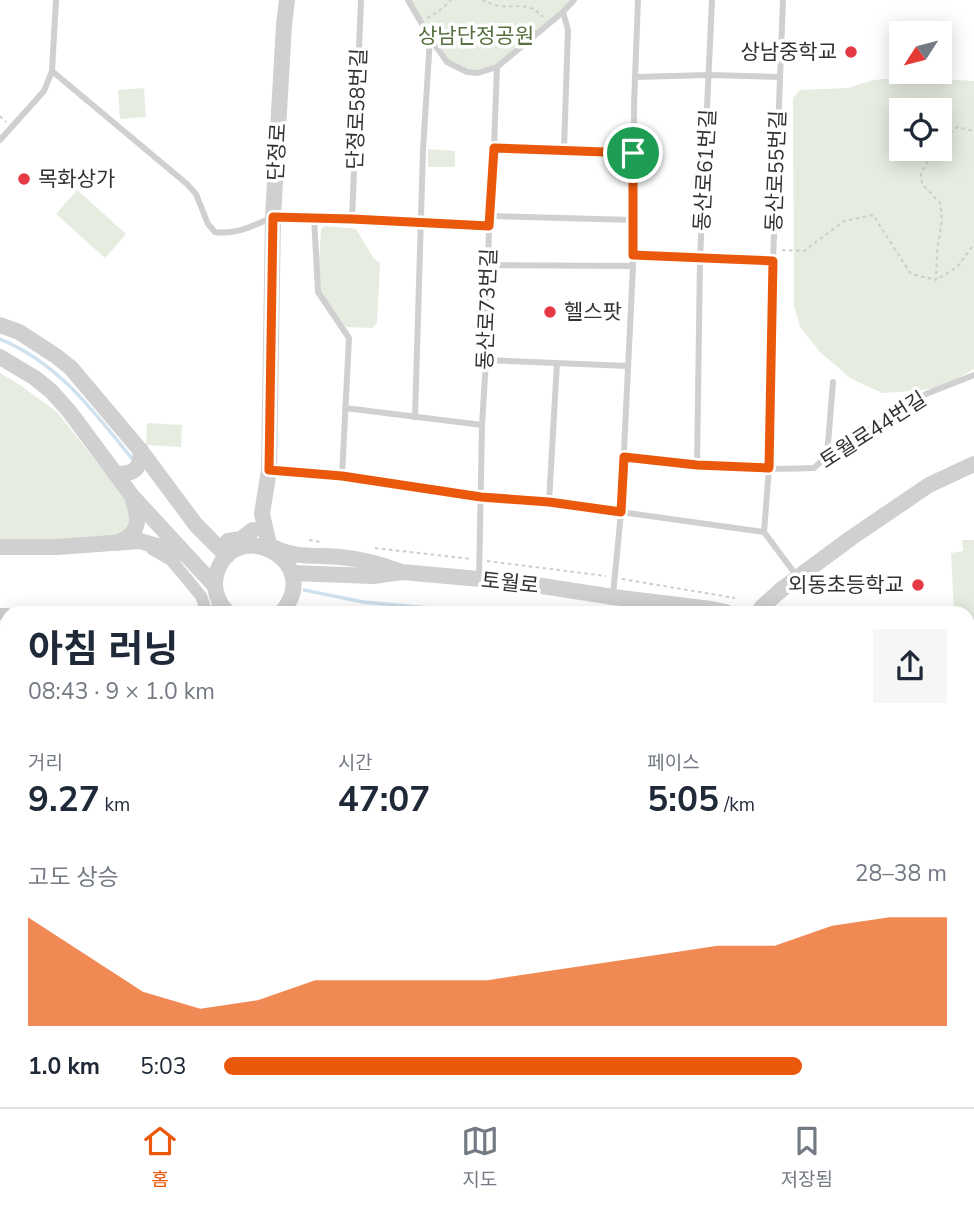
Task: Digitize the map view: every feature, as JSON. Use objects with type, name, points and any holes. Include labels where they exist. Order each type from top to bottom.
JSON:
[{"type":"street","name":"단정로","points":[[245,546],[262,514],[269,470],[273,217],[287,0]]},
{"type":"street","points":[[0,325],[19,332],[71,368],[141,452],[196,525],[227,556]]},
{"type":"street","points":[[0,357],[51,391],[132,496],[215,586]]},
{"type":"street","points":[[116,474],[130,474],[135,470],[139,465],[141,452]]},
{"type":"street","points":[[764,606],[797,577],[929,485],[974,464]]},
{"type":"street","points":[[122,542],[131,534],[138,518],[132,496]]},
{"type":"street","name":"단정로","points":[[262,514],[270,546]]},
{"type":"street","points":[[196,525],[230,542],[241,539],[253,530]]},
{"type":"street","points":[[0,547],[57,547],[140,541],[185,554]]},
{"type":"street","points":[[122,542],[153,550],[171,560],[201,596],[204,606]]},
{"type":"street","points":[[219,606],[215,586],[218,569],[227,556],[245,546],[270,546],[289,554],[363,560],[402,572]]},
{"type":"street","points":[[270,546],[284,558],[292,573],[292,595],[288,606]]},
{"type":"street","name":"토월로","points":[[292,573],[373,576],[402,572],[523,583],[686,606]]},
{"type":"lane","name":"단정로58번길","points":[[352,219],[361,0]]},
{"type":"lane","points":[[408,0],[447,62],[467,72],[478,73],[496,68],[574,0]]},
{"type":"lane","points":[[613,597],[621,512],[633,266],[633,153],[638,0]]},
{"type":"lane","name":"동산로61번길","points":[[697,465],[701,259],[712,0]]},
{"type":"lane","name":"동산로55번길","points":[[764,532],[769,468],[773,250],[783,0]]},
{"type":"lane","points":[[0,140],[44,91],[52,71],[54,2]]},
{"type":"lane","points":[[563,12],[568,30],[564,149]]},
{"type":"lane","points":[[415,417],[430,38]]},
{"type":"lane","name":"동산로73번길","points":[[479,580],[482,425],[496,68]]},
{"type":"lane","points":[[52,71],[187,184],[196,194],[208,224],[215,232],[238,231],[273,217],[489,226]]},
{"type":"lane","points":[[635,77],[779,77]]},
{"type":"lane","points":[[494,148],[633,153]]},
{"type":"lane","points":[[491,216],[633,220]]},
{"type":"lane","points":[[313,217],[318,292],[349,338],[342,476]]},
{"type":"lane","points":[[633,255],[773,261]]},
{"type":"lane","points":[[489,265],[633,266]]},
{"type":"lane","points":[[486,360],[628,366]]},
{"type":"lane","points":[[549,502],[557,363]]},
{"type":"lane","name":"토월로44번길","points":[[769,468],[814,468],[827,456],[926,394],[974,375]]},
{"type":"lane","points":[[827,456],[833,383]]},
{"type":"lane","points":[[345,408],[482,425]]},
{"type":"lane","points":[[624,457],[697,465],[769,468]]},
{"type":"lane","points":[[269,470],[342,476],[481,497],[549,502],[764,532],[797,577]]},
{"type":"path","points":[[419,20],[431,16],[451,0]]},
{"type":"path","points":[[482,0],[497,6],[523,6],[536,10],[548,25]]},
{"type":"path","points":[[952,132],[957,127],[974,131]]},
{"type":"path","points":[[928,161],[920,173],[922,184],[940,203],[942,219],[936,280]]},
{"type":"path","points":[[773,250],[804,251],[844,221],[873,215],[911,274],[936,280],[957,267],[974,244]]},
{"type":"path","points":[[309,540],[330,543]]},
{"type":"path","points":[[365,547],[615,578],[735,598]]},
{"type":"green space","name":"상남단정공원","points":[[408,0],[573,0],[497,67],[478,73],[447,62]]},
{"type":"green space","points":[[889,79],[889,84],[952,84],[952,80],[974,81],[974,369],[943,387],[882,393],[850,378],[820,352],[800,327],[794,305],[793,98],[800,90],[848,88],[873,80]]},
{"type":"green space","points":[[144,88],[146,117],[120,119],[118,90]]},
{"type":"green space","points":[[428,149],[455,151],[455,166],[428,167]]},
{"type":"green space","points":[[77,190],[126,234],[105,258],[56,214]]},
{"type":"green space","points":[[325,226],[356,229],[374,259],[380,263],[377,322],[373,328],[347,327],[320,291],[318,276],[321,231]]},
{"type":"green space","points":[[0,373],[58,413],[130,505],[133,520],[127,534],[0,547]]},
{"type":"green space","points":[[147,423],[182,425],[181,447],[146,445]]},
{"type":"green space","points":[[962,540],[974,540],[974,606],[954,606],[951,553],[963,551]]},
{"type":"waterway","points":[[0,339],[21,349],[58,375],[90,408],[134,461]]},
{"type":"waterway","points":[[304,590],[363,602],[407,606]]},
{"type":"place","name":"상남중학교","points":[[851,52]]},
{"type":"place","name":"목화상가","points":[[24,179]]},
{"type":"place","name":"헬스팟","points":[[550,312]]},
{"type":"place","name":"외동초등학교","points":[[918,585]]},
{"type":"route","points":[[494,148],[633,153],[633,255],[773,261],[769,468],[697,465],[624,457],[621,512],[549,502],[481,497],[342,476],[269,470],[273,217],[489,226],[494,148]]}]
